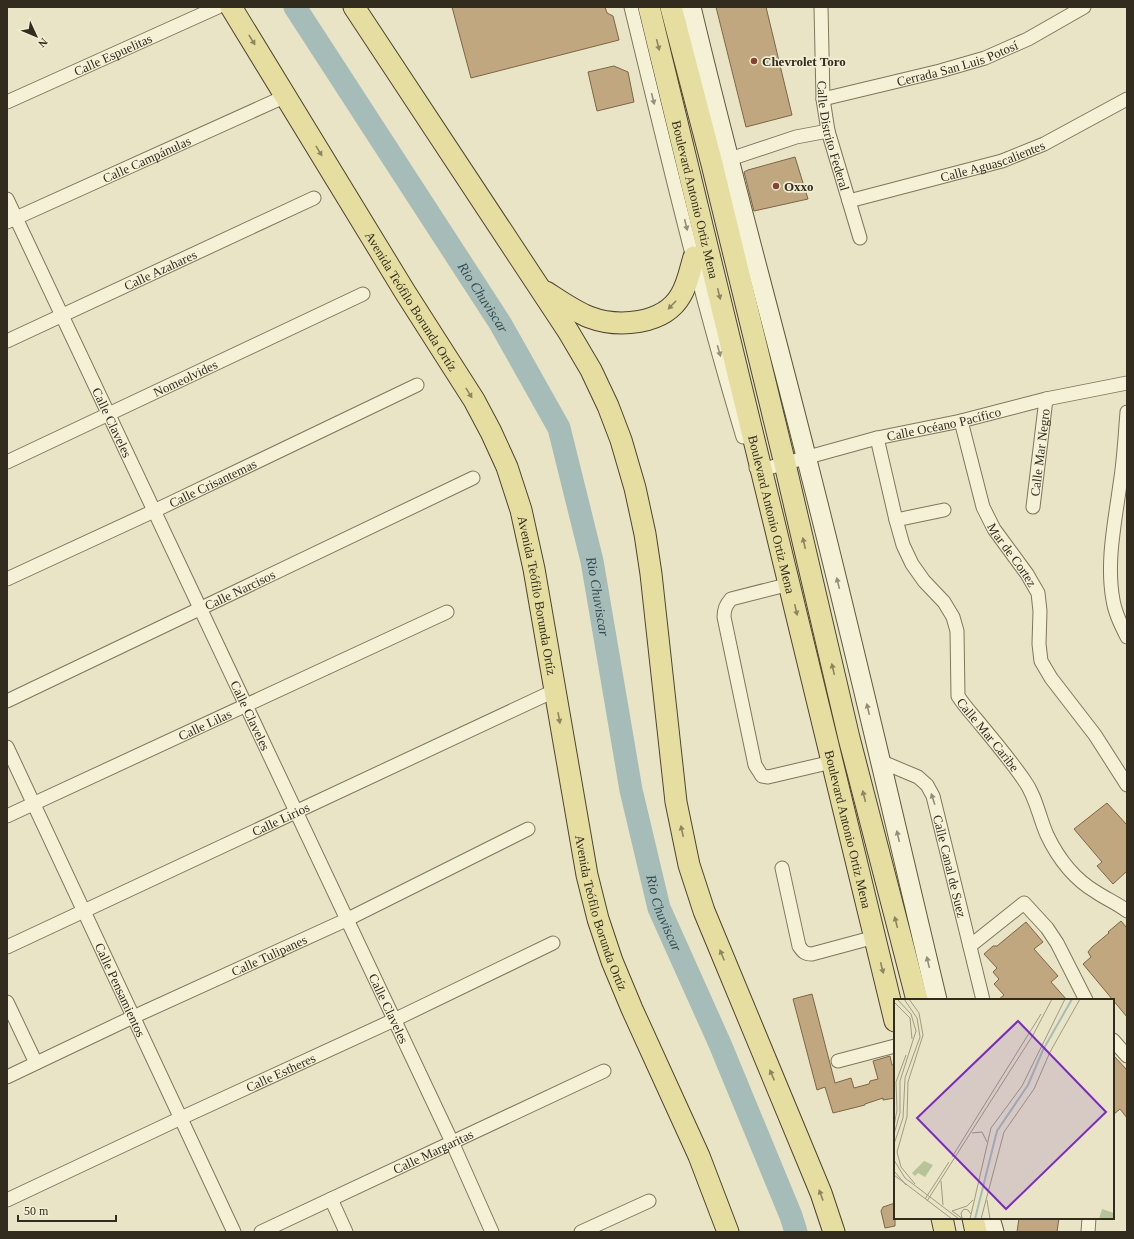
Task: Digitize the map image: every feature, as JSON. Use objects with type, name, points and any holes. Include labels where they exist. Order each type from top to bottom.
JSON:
[{"type":"main road","name":"Avenida Teófilo Borunda Ortíz","points":[[231,7],[405,292],[474,400],[507,467],[521,510],[534,569],[587,875],[598,919],[612,961],[632,1009],[699,1156],[728,1232]]},
{"type":"main road","points":[[354,7],[568,331],[591,370],[608,406],[621,440],[635,488],[645,534],[676,802],[689,865],[704,911],[821,1193],[834,1232]]},
{"type":"main road","name":"Boulevard Antonio Ortiz Mena","points":[[649,7],[894,1017]]},
{"type":"main road","name":"Boulevard Antonio Ortiz Mena","points":[[671,7],[707,110],[720,162],[786,464],[850,738],[917,999]]},
{"type":"main road","points":[[540,289],[574,310],[590,317],[613,322],[641,322],[665,312],[680,296],[688,281],[694,257]]},
{"type":"main road","points":[[942,1219],[945,1232]]},
{"type":"main road","points":[[973,1219],[976,1232]]},
{"type":"street","name":"Calle Espuelitas","points":[[7,102],[218,7]]},
{"type":"street","points":[[631,7],[715,338],[748,452],[753,464],[761,470]]},
{"type":"street","name":"Boulevard Antonio Ortiz Mena","points":[[691,7],[707,110]]},
{"type":"street","name":"Calle Distrito Federal","points":[[821,7],[823,99],[828,130],[860,238]]},
{"type":"street","name":"Cerrada San Luis Potosí","points":[[823,99],[940,71],[985,58],[1028,39],[1084,7]]},
{"type":"street","name":"Calle Campánulas","points":[[11,220],[286,96]]},
{"type":"street","name":"Calle Aguascalientes","points":[[849,201],[1002,161],[1044,144],[1127,99]]},
{"type":"street","points":[[720,162],[796,137],[828,130]]},
{"type":"street","name":"Boulevard Antonio Ortiz Mena","points":[[720,162],[807,458],[938,999]]},
{"type":"street","name":"Calle Azahares","points":[[7,341],[314,198]]},
{"type":"street","name":"Calle Claveles","points":[[7,199],[11,220],[62,315],[452,1142],[492,1232]]},
{"type":"street","name":"Nomeolvides","points":[[7,462],[363,294]]},
{"type":"street","name":"Calle Océano Pacífico","points":[[761,470],[877,438],[961,420],[1046,399],[1127,383]]},
{"type":"street","name":"Calle Crisantemas","points":[[7,579],[154,511],[417,385]]},
{"type":"street","name":"Calle Mar Negro","points":[[1033,507],[1046,399]]},
{"type":"street","points":[[1127,412],[1124,483],[1112,541],[1110,570],[1113,600],[1127,637]]},
{"type":"street","name":"Mar de Cortez","points":[[961,420],[983,507],[994,529],[1027,574],[1038,593],[1040,611],[1038,644],[1041,661],[1051,678],[1095,735],[1127,785]]},
{"type":"street","name":"Calle Mar Caribe","points":[[877,438],[903,545],[912,564],[924,581],[944,602],[953,617],[957,631],[958,696],[1025,781],[1033,795],[1047,834],[1064,865],[1094,892],[1127,911]]},
{"type":"street","name":"Calle Narcisos","points":[[7,701],[473,478]]},
{"type":"street","points":[[896,520],[944,510]]},
{"type":"street","points":[[790,584],[731,599],[726,605],[724,611],[755,765],[762,776],[768,777],[832,762]]},
{"type":"street","name":"Calle Lilas","points":[[7,816],[447,612]]},
{"type":"street","name":"Calle Lirios","points":[[7,947],[554,691]]},
{"type":"street","name":"Calle Pensamientos","points":[[7,747],[234,1232]]},
{"type":"street","name":"Calle Canal de Suez","points":[[880,760],[918,777],[927,785],[933,796],[983,999]]},
{"type":"street","name":"Calle Tulipanes","points":[[7,1076],[346,920],[528,829]]},
{"type":"street","points":[[782,868],[799,946],[802,951],[807,954],[812,954],[875,937]]},
{"type":"street","points":[[970,946],[1024,903],[1047,928],[1057,943],[1085,999]]},
{"type":"street","name":"Calle Estheres","points":[[7,1200],[394,1020],[553,943]]},
{"type":"street","points":[[7,1002],[36,1063]]},
{"type":"street","points":[[1114,1041],[1127,1056]]},
{"type":"street","points":[[838,1061],[894,1046]]},
{"type":"street","name":"Calle Margaritas","points":[[261,1232],[604,1070]]},
{"type":"street","points":[[331,1199],[346,1232]]},
{"type":"street","points":[[581,1232],[649,1201]]},
{"type":"street","points":[[990,1219],[994,1232]]},
{"type":"street","points":[[1088,1232],[1089,1219]]},
{"type":"building","points":[[452,7],[605,7],[607,13],[613,16],[619,40],[471,78]]},
{"type":"building","name":"Chevrolet Toro","points":[[716,7],[766,7],[792,115],[746,127]]},
{"type":"building","points":[[614,66],[628,72],[634,102],[597,111],[588,72]]},
{"type":"building","points":[[795,157],[808,199],[754,211],[744,172]]},
{"type":"building","points":[[1107,803],[1127,825],[1127,871],[1113,884],[1097,866],[1102,862],[1074,829]]},
{"type":"building","points":[[1121,921],[1127,928],[1127,1017],[1114,1001],[1114,999],[1112,999],[1083,964],[1091,957],[1088,952],[1109,933],[1108,932]]},
{"type":"building","points":[[1026,922],[1043,942],[1034,949],[1058,976],[1051,982],[1066,999],[999,999],[1004,995],[994,984],[999,979],[993,972],[997,968],[984,954],[993,946],[997,946]]},
{"type":"building","points":[[812,994],[835,1083],[851,1078],[854,1088],[869,1084],[870,1081],[878,1079],[873,1061],[890,1056],[892,1065],[894,1065],[894,1098],[883,1100],[883,1098],[865,1105],[833,1113],[825,1087],[817,1090],[793,999]]},
{"type":"building","points":[[1114,1056],[1127,1070],[1127,1118],[1120,1109],[1114,1114]]},
{"type":"building","points":[[894,1203],[895,1226],[885,1228],[881,1211],[883,1207]]},
{"type":"building","points":[[1019,1219],[1059,1219],[1057,1232],[1017,1232]]},
{"type":"waterway","name":"Rio Chuviscar","points":[[295,7],[500,323],[559,428],[592,561],[631,790],[659,908],[720,1044],[791,1216],[796,1232]]},
{"type":"place","name":"Chevrolet Toro","points":[[754,61]]},
{"type":"place","name":"Oxxo","points":[[776,186]]}]
